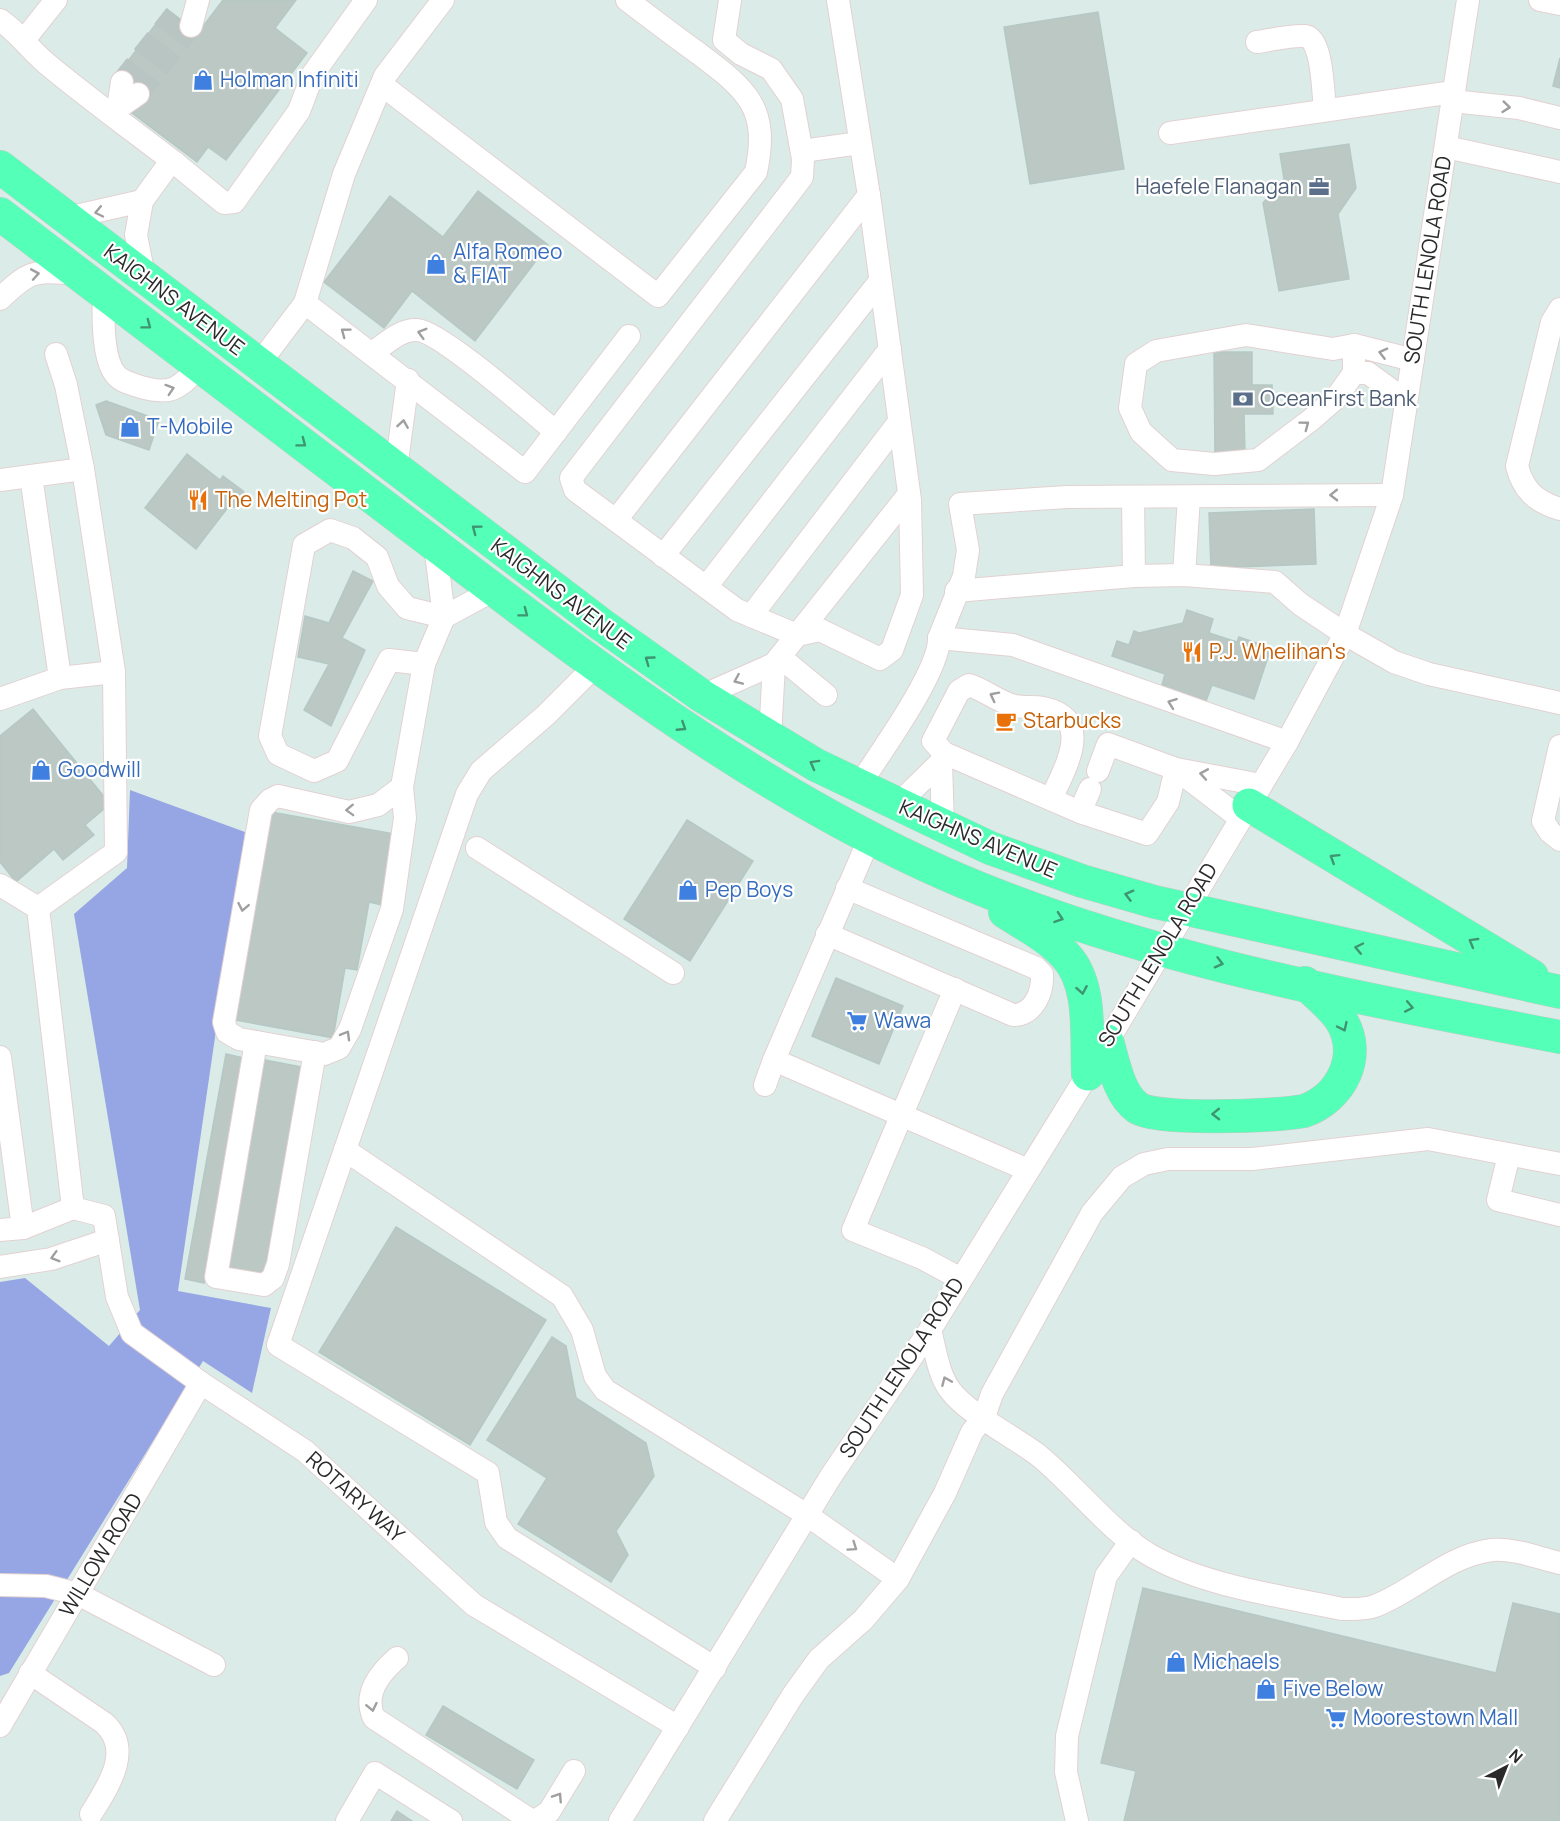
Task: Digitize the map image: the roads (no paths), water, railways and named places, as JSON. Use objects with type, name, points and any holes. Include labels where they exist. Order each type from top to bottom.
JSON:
[{"type":"highway","name":"KAIGHNS AVENUE","points":[[0,167],[610,632],[702,696],[770,738],[858,787],[990,848],[1082,881],[1185,909],[1560,992]]},
{"type":"highway","name":"KAIGHNS AVENUE","points":[[0,214],[594,666],[717,750],[870,837],[945,874],[1078,925],[1162,949]]},
{"type":"highway","points":[[1250,803],[1444,925],[1560,992]]},
{"type":"highway","points":[[945,874],[1050,941],[1072,963],[1083,991],[1088,1074]]},
{"type":"highway","points":[[1162,949],[1388,1003],[1560,1037]]},
{"type":"highway","points":[[1107,1041],[1122,1088],[1132,1103],[1146,1111],[1173,1115],[1304,1111],[1321,1104],[1339,1086],[1347,1070],[1350,1051],[1341,1021],[1305,983]]},
{"type":"street","points":[[24,40],[56,0]]},
{"type":"street","points":[[183,21],[197,0]]},
{"type":"street","points":[[0,20],[24,40],[33,53],[115,111],[224,203],[234,202],[298,111],[313,74],[366,0]]},
{"type":"street","points":[[259,364],[305,303],[344,174],[390,69],[443,0]]},
{"type":"street","points":[[382,85],[658,296],[756,172],[760,154],[759,125],[752,104],[735,81],[627,0]]},
{"type":"street","points":[[730,0],[724,40],[741,54],[771,69],[792,99],[802,151],[802,177],[571,478],[575,490],[737,610],[797,636],[820,630],[880,659],[892,650],[912,595],[909,494],[869,195],[838,0]]},
{"type":"street","name":"SOUTH LENOLA ROAD","points":[[620,1821],[807,1515],[930,1330],[1088,1074],[1287,742],[1345,634],[1392,495],[1468,0]]},
{"type":"street","points":[[1540,0],[1560,4]]},
{"type":"street","points":[[1257,42],[1307,36],[1315,40],[1325,110]]},
{"type":"street","points":[[115,111],[130,88]]},
{"type":"street","points":[[1170,133],[1325,110],[1452,96],[1560,118]]},
{"type":"street","points":[[802,151],[860,142]]},
{"type":"street","points":[[1446,147],[1560,172]]},
{"type":"street","points":[[144,276],[136,235],[142,201],[166,168],[175,163]]},
{"type":"street","points":[[616,520],[869,195]]},
{"type":"street","points":[[67,218],[142,201]]},
{"type":"street","points":[[0,300],[26,275],[47,272],[92,283],[112,369],[117,376],[127,383],[160,392],[169,392],[201,366]]},
{"type":"street","points":[[663,556],[880,281]]},
{"type":"street","points":[[305,303],[525,472],[629,336]]},
{"type":"street","points":[[1560,309],[1552,322],[1517,466],[1521,483],[1530,495],[1560,509]]},
{"type":"street","points":[[372,353],[405,331],[420,330],[435,337],[556,432]]},
{"type":"street","points":[[1354,345],[1354,373],[1336,398],[1258,460],[1214,464],[1172,460],[1141,432],[1130,408],[1136,364],[1156,351],[1246,335],[1333,349],[1354,345],[1413,360]]},
{"type":"street","points":[[706,587],[890,349]]},
{"type":"street","points":[[38,908],[116,852],[114,672],[83,469],[66,385],[56,354]]},
{"type":"street","points":[[1354,373],[1368,373],[1406,401]]},
{"type":"street","points":[[396,468],[408,380]]},
{"type":"street","points":[[751,616],[899,422]]},
{"type":"street","points":[[0,480],[83,469]]},
{"type":"street","points":[[31,476],[60,678]]},
{"type":"street","points":[[702,696],[777,661],[909,494]]},
{"type":"street","points":[[858,787],[912,705],[939,649],[939,638],[956,591],[964,576],[968,550],[960,504],[1067,497],[1392,495]]},
{"type":"street","points":[[1132,497],[1134,576]]},
{"type":"street","points":[[1184,575],[1189,497]]},
{"type":"street","points":[[424,664],[389,660],[337,761],[314,771],[278,754],[270,736],[304,545],[330,530],[353,538],[377,557],[388,586],[407,608],[444,617],[494,590]]},
{"type":"street","points":[[402,787],[378,805],[350,812],[278,796],[270,800],[261,810],[224,1022],[227,1032],[238,1039],[324,1054],[339,1048],[350,1029],[392,909],[405,818],[402,787],[424,664],[444,617],[435,545]]},
{"type":"street","points":[[956,591],[1134,576],[1184,575],[1275,582],[1300,604],[1345,634],[1394,662],[1429,674],[1560,704]]},
{"type":"street","points":[[939,638],[1013,645],[1287,742]]},
{"type":"street","points":[[777,661],[826,696]]},
{"type":"street","points":[[770,738],[777,661]]},
{"type":"street","points":[[594,666],[546,715],[481,771],[467,794],[278,1345],[488,1473],[496,1522],[507,1538],[715,1668]]},
{"type":"street","points":[[0,699],[60,678],[114,672]]},
{"type":"street","points":[[944,828],[942,758],[933,741],[960,691],[969,685],[1014,706],[1045,708],[1057,713],[1068,722],[1074,734],[1072,750],[1051,799]]},
{"type":"street","points":[[1080,812],[1108,744],[1176,769],[1250,803]]},
{"type":"street","points":[[1560,746],[1543,821],[1550,832],[1560,840]]},
{"type":"street","points":[[942,758],[1080,812],[1147,834],[1168,802],[1176,769]]},
{"type":"street","points":[[897,805],[942,758]]},
{"type":"street","points":[[1176,769],[1250,803]]},
{"type":"street","points":[[765,1085],[870,837]]},
{"type":"street","points":[[477,848],[673,973]]},
{"type":"street","points":[[0,885],[38,908]]},
{"type":"street","points":[[827,934],[1012,1014],[1020,1015],[1032,1008],[1035,1002],[1042,984],[1042,974],[1036,968],[847,888]]},
{"type":"street","points":[[0,1230],[23,1228],[73,1208],[38,908]]},
{"type":"street","points":[[955,989],[853,1230],[934,1263],[961,1279]]},
{"type":"street","points":[[256,1042],[216,1277],[264,1285],[273,1278],[278,1263],[315,1052]]},
{"type":"street","points":[[0,1057],[23,1228]]},
{"type":"street","points":[[774,1060],[1028,1170]]},
{"type":"street","points":[[715,1821],[793,1695],[819,1659],[863,1620],[898,1579],[945,1493],[972,1432],[984,1417],[992,1394],[1092,1213],[1122,1177],[1144,1164],[1168,1159],[1252,1159],[1428,1139],[1560,1164]]},
{"type":"street","points":[[345,1150],[562,1296],[582,1330],[595,1376],[605,1390],[807,1515],[898,1579]]},
{"type":"street","points":[[1509,1155],[1498,1200],[1560,1215]]},
{"type":"street","name":"ROTARY WAY","points":[[73,1208],[104,1216],[117,1297],[132,1333],[201,1383],[305,1451],[474,1605],[678,1727]]},
{"type":"street","points":[[0,1267],[51,1259],[108,1240]]},
{"type":"street","points":[[930,1330],[950,1390],[964,1404],[1038,1455],[1131,1541],[1150,1555],[1217,1582],[1342,1609],[1374,1606],[1449,1562],[1486,1551],[1507,1550],[1560,1563]]},
{"type":"street","name":"WILLOW ROAD","points":[[0,1726],[201,1383]]},
{"type":"street","points":[[1077,1821],[1066,1772],[1067,1736],[1106,1576],[1131,1541]]},
{"type":"street","points":[[0,1585],[46,1586],[78,1594],[214,1665]]},
{"type":"street","points":[[397,1658],[386,1668],[370,1695],[369,1706],[374,1718],[529,1820],[537,1820],[549,1812],[574,1771]]},
{"type":"street","points":[[30,1673],[104,1723],[112,1731],[117,1753],[117,1768],[91,1814]]},
{"type":"street","points":[[347,1821],[375,1773],[451,1821]]},
{"type":"tunnel","points":[[122,82],[175,15]]},
{"type":"tunnel","points":[[138,94],[191,26]]},
{"type":"place","name":"Holman Infiniti","points":[[203,80]]},
{"type":"place","name":"Haefele Flanagan","points":[[1319,187]]},
{"type":"place","name":"Alfa Romeo & FIAT","points":[[436,264]]},
{"type":"place","name":"OceanFirst Bank","points":[[1243,399]]},
{"type":"place","name":"T-Mobile","points":[[130,427]]},
{"type":"place","name":"The Melting Pot","points":[[198,500]]},
{"type":"place","name":"P.J. Whelihan's","points":[[1192,652]]},
{"type":"place","name":"Starbucks","points":[[1006,721]]},
{"type":"place","name":"Goodwill","points":[[41,770]]},
{"type":"place","name":"Pep Boys","points":[[688,890]]},
{"type":"place","name":"Wawa","points":[[857,1021]]},
{"type":"place","name":"Michaels","points":[[1176,1662]]},
{"type":"place","name":"Five Below","points":[[1266,1689]]},
{"type":"place","name":"Moorestown Mall","points":[[1336,1718]]}]
